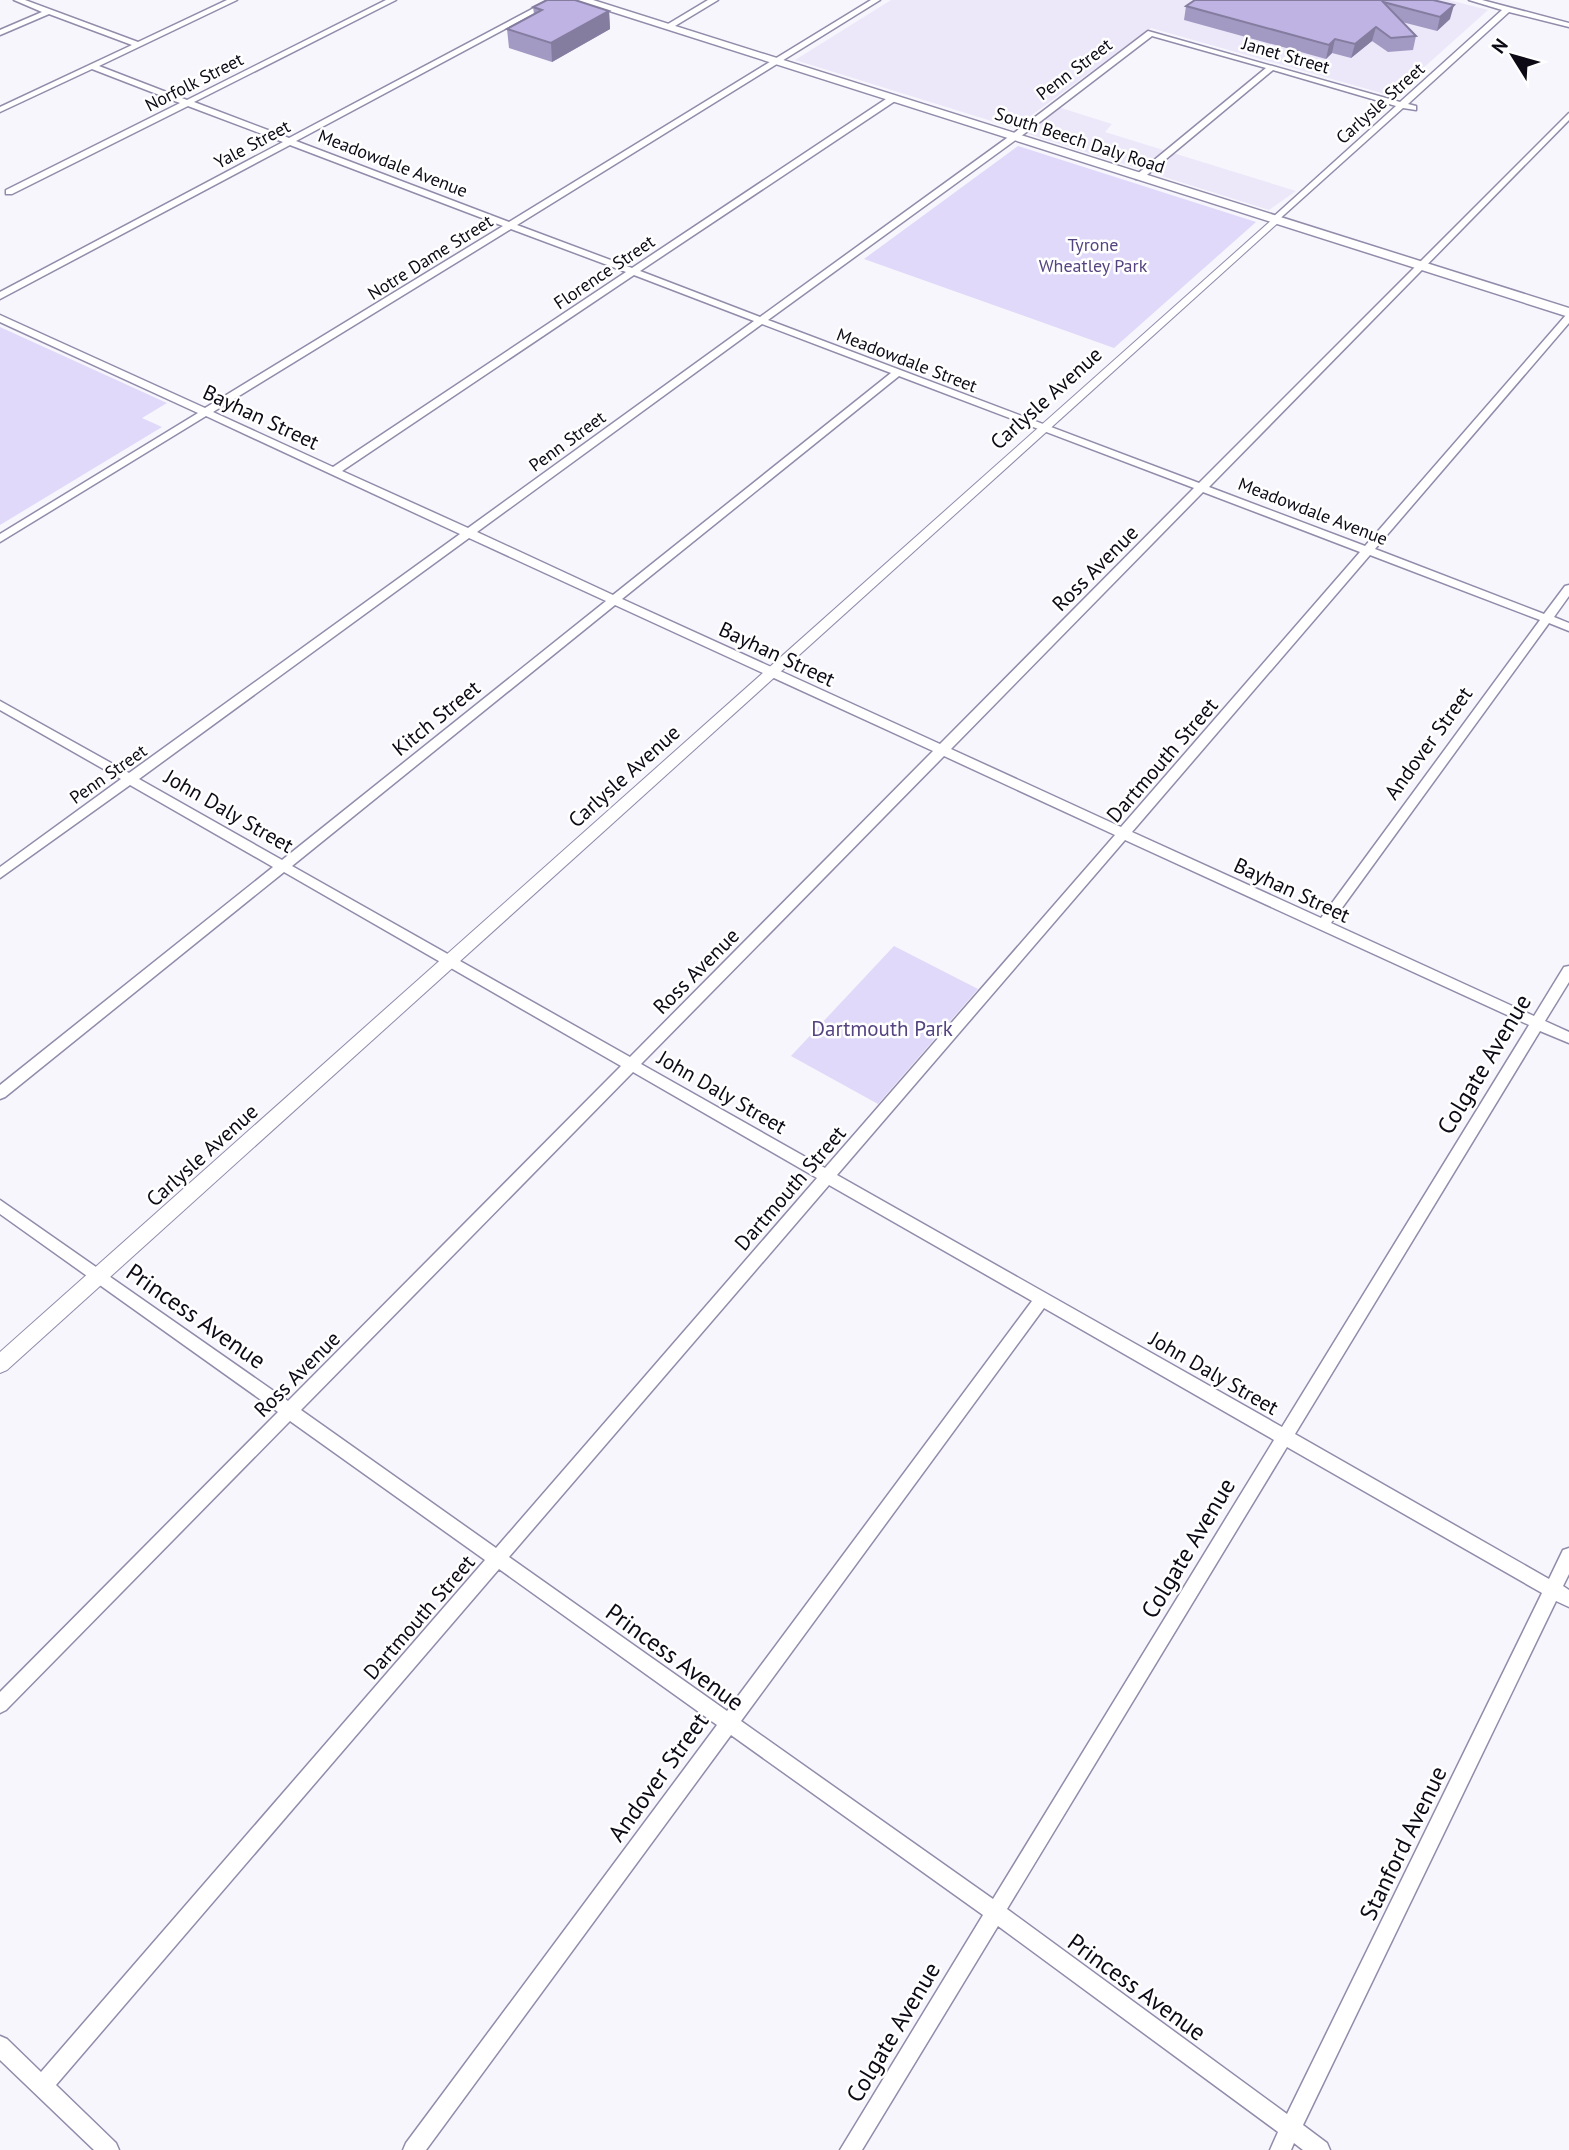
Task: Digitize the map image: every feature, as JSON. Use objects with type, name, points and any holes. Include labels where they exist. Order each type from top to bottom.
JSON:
[{"type":"main road","name":"South Beech Daly Road","points":[[581,0],[1569,315]]},
{"type":"street","points":[[18,0],[139,45]]},
{"type":"street","points":[[0,110],[233,0]]},
{"type":"street","name":"Norfolk Street","points":[[9,192],[392,0]]},
{"type":"street","name":"Yale Street","points":[[0,296],[555,0]]},
{"type":"street","points":[[667,27],[714,0]]},
{"type":"street","name":"Notre Dame Street","points":[[0,539],[876,0]]},
{"type":"street","points":[[1473,0],[1569,25]]},
{"type":"street","name":"Carlysle Street","points":[[1275,220],[1507,9]]},
{"type":"street","points":[[0,33],[48,12]]},
{"type":"street","name":"Janet Street","points":[[1151,33],[1413,108]]},
{"type":"street","name":"Penn Street","points":[[0,873],[1013,137],[1151,33]]},
{"type":"street","name":"Meadowdale Avenue","points":[[93,67],[760,321]]},
{"type":"street","points":[[1139,177],[1272,67]]},
{"type":"street","name":"Florence Street","points":[[334,471],[892,99]]},
{"type":"street","name":"Ross Avenue","points":[[0,1704],[1422,267],[1536,143],[1569,115]]},
{"type":"street","name":"Carlysle Avenue","points":[[0,1364],[1275,220]]},
{"type":"street","name":"Dartmouth Street","points":[[42,2085],[1125,835],[1569,315]]},
{"type":"street","name":"Bayhan Street","points":[[0,318],[1569,1038]]},
{"type":"street","name":"Meadowdale Street","points":[[760,321],[1044,429]]},
{"type":"street","name":"Kitch Street","points":[[0,1093],[897,373]]},
{"type":"street","name":"Meadowdale Avenue","points":[[1044,429],[1569,627]]},
{"type":"street","name":"Andover Street","points":[[1323,925],[1569,588]]},
{"type":"street","name":"John Daly Street","points":[[0,705],[1561,1595]]},
{"type":"street","name":"Colgate Avenue","points":[[850,2150],[1569,971]]},
{"type":"street","name":"Princess Avenue","points":[[0,1206],[994,1913],[1320,2150]]},
{"type":"street","name":"Andover Street","points":[[413,2150],[1042,1299]]},
{"type":"street","name":"Stanford Avenue","points":[[1280,2150],[1561,1595],[1569,1556]]},
{"type":"street","points":[[0,2046],[109,2150]]},
{"type":"shaded area","points":[[891,0],[1449,0],[1488,10],[1392,96],[1151,28],[1014,128],[795,60]]},
{"type":"shaded area","points":[[1058,107],[1112,124],[1105,132],[1296,191],[1269,210],[1028,134]]},
{"type":"green space","name":"Tyrone Wheatley Park","points":[[1018,146],[1256,222],[1114,348],[864,259]]},
{"type":"green space","points":[[0,327],[167,403],[142,418],[162,427],[0,525]]},
{"type":"green space","name":"Dartmouth Park","points":[[894,946],[978,989],[878,1104],[791,1056]]},
{"type":"building","points":[[547,0],[575,0],[609,11],[551,43],[507,29],[542,10],[533,7]]},
{"type":"building","points":[[1195,0],[1433,0],[1454,5],[1440,17],[1383,2],[1416,36],[1391,38],[1376,27],[1355,44],[1335,39],[1329,45],[1186,6]]}]
